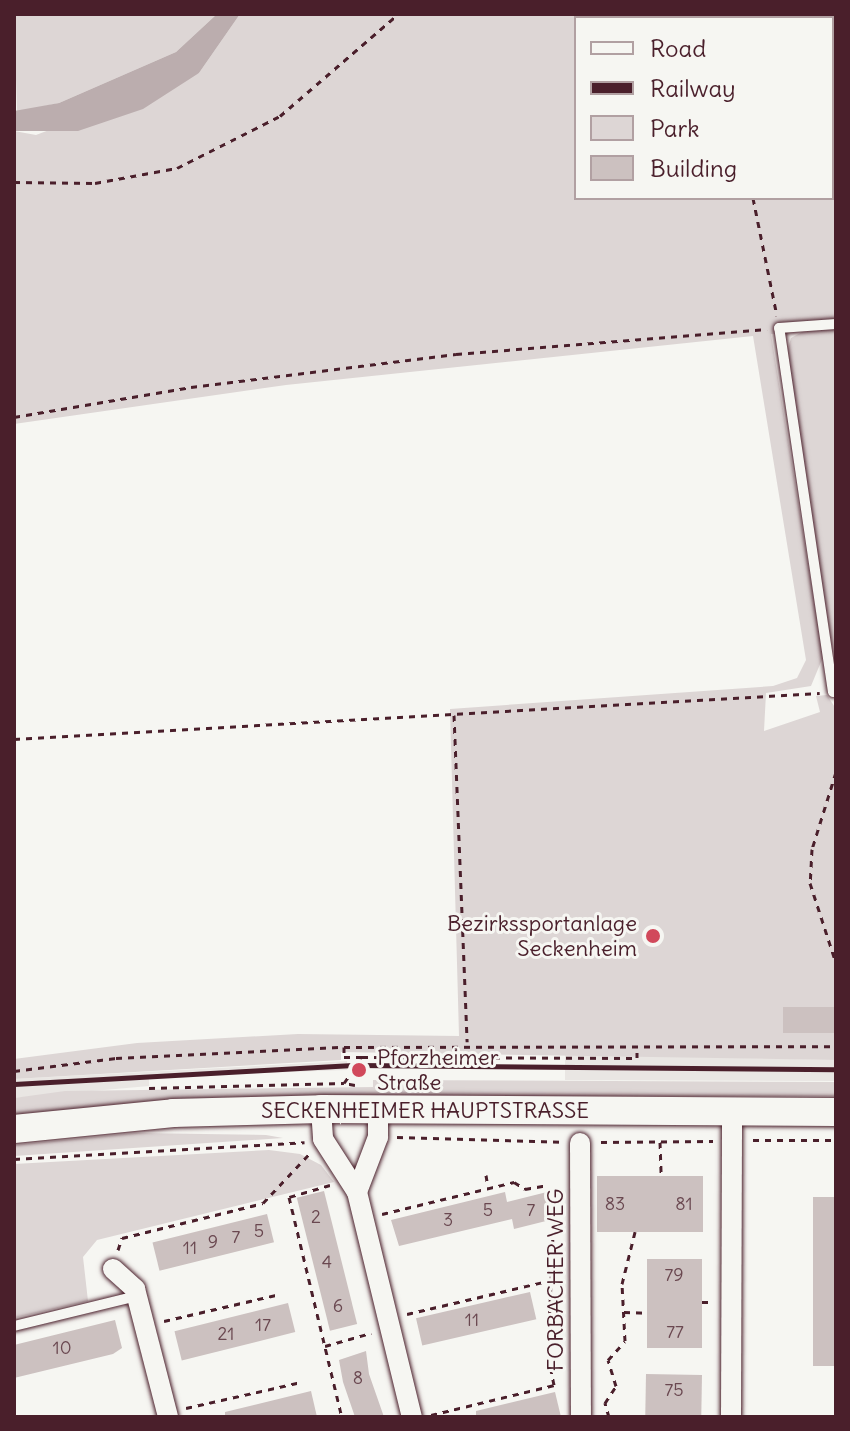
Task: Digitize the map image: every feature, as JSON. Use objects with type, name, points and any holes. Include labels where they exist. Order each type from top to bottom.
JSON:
[{"type":"main road","name":"SECKENHEIMER HAUPTSTRASSE","points":[[14,1129],[173,1113],[321,1109],[378,1123],[732,1111],[836,1112]]},
{"type":"street","points":[[321,1109],[323,1139],[353,1186],[363,1219],[412,1417]]},
{"type":"street","points":[[731,1417],[732,1111]]},
{"type":"street","points":[[353,1186],[378,1123]]},
{"type":"street","name":"FORBACHER WEG","points":[[580,1143],[581,1417]]},
{"type":"street","points":[[113,1269],[137,1296],[167,1414]]},
{"type":"lane","points":[[833,692],[779,328],[836,324]]},
{"type":"lane","points":[[14,1326],[137,1296]]},
{"type":"path","points":[[14,182],[95,183],[177,168],[280,116],[398,14]]},
{"type":"path","points":[[14,417],[441,356],[779,328],[753,200]]},
{"type":"path","points":[[14,739],[833,692]]},
{"type":"path","points":[[454,715],[467,1043]]},
{"type":"path","points":[[836,772],[812,849],[810,883],[836,963]]},
{"type":"path","points":[[14,1071],[116,1058],[467,1043],[637,1047],[836,1046]]},
{"type":"path","points":[[344,1047],[344,1057],[362,1057]]},
{"type":"path","points":[[374,1057],[637,1058],[637,1047]]},
{"type":"path","points":[[149,1088],[344,1083]]},
{"type":"path","points":[[378,1123],[580,1143],[836,1140]]},
{"type":"path","points":[[14,1159],[323,1139]]},
{"type":"path","points":[[113,1269],[122,1238],[263,1203],[323,1139]]},
{"type":"path","points":[[660,1142],[661,1176]]},
{"type":"path","points":[[486,1175],[488,1188]]},
{"type":"path","points":[[363,1219],[514,1182],[525,1189],[547,1185]]},
{"type":"path","points":[[342,1417],[289,1197],[353,1186]]},
{"type":"path","points":[[422,1417],[554,1385],[548,1281],[553,1232]]},
{"type":"path","points":[[609,1417],[605,1403],[616,1386],[608,1360],[625,1341],[626,1256],[635,1232]]},
{"type":"path","points":[[325,1346],[389,1324],[548,1281]]},
{"type":"path","points":[[144,1325],[276,1295]]},
{"type":"path","points":[[624,1312],[647,1313]]},
{"type":"path","points":[[167,1414],[301,1382]]},
{"type":"shaded area","points":[[217,14],[240,14],[199,73],[143,109],[78,131],[14,131],[14,111],[59,103],[176,52]]},
{"type":"shaded area","points":[[565,1054],[836,1060],[836,1081],[565,1080]]},
{"type":"shaded area","points":[[347,1061],[347,1070],[149,1077],[149,1086],[14,1098],[14,1079]]},
{"type":"green space","points":[[14,14],[217,14],[176,52],[59,103],[17,112]]},
{"type":"green space","points":[[240,14],[836,14],[836,670],[785,359],[791,338],[804,331],[771,334],[823,657],[811,686],[766,693],[764,731],[820,712],[816,696],[827,695],[836,709],[836,1060],[341,1052],[341,1060],[14,1079],[14,1059],[137,1043],[298,1034],[459,1036],[450,709],[773,686],[797,678],[806,660],[753,336],[286,385],[14,424],[14,131],[36,135],[199,73]]},
{"type":"green space","points":[[373,1080],[836,1082],[836,1096],[279,1096],[14,1117],[14,1098],[65,1091],[373,1087]]},
{"type":"green space","points":[[136,1133],[266,1135],[283,1138],[14,1156],[14,1145]]},
{"type":"green space","points":[[269,1150],[300,1154],[321,1165],[334,1182],[97,1240],[83,1257],[88,1301],[14,1318],[14,1164]]},
{"type":"building","points":[[783,1007],[836,1007],[836,1033],[783,1033]]},
{"type":"building","points":[[597,1176],[703,1176],[703,1232],[597,1232]]},
{"type":"building","points":[[324,1191],[357,1324],[330,1331],[297,1198]]},
{"type":"building","points":[[505,1192],[507,1202],[547,1192],[554,1219],[514,1229],[512,1219],[399,1246],[391,1220]]},
{"type":"building","points":[[813,1197],[836,1197],[836,1366],[813,1366]]},
{"type":"building","points":[[267,1214],[274,1242],[160,1271],[153,1243]]},
{"type":"building","points":[[647,1259],[702,1259],[702,1348],[647,1348]]},
{"type":"building","points":[[530,1292],[536,1319],[422,1346],[416,1318]]},
{"type":"building","points":[[288,1303],[295,1332],[182,1360],[174,1331]]},
{"type":"building","points":[[115,1320],[122,1348],[113,1354],[14,1378],[14,1345]]},
{"type":"building","points":[[366,1351],[369,1374],[384,1417],[355,1417],[343,1382],[339,1360]]},
{"type":"building","points":[[646,1374],[702,1375],[701,1417],[645,1417]]},
{"type":"building","points":[[311,1391],[317,1417],[225,1417],[225,1412]]},
{"type":"building","points":[[555,1392],[561,1417],[476,1417],[476,1411]]},
{"type":"railway","points":[[14,1084],[357,1065],[836,1069]]},
{"type":"place","name":"Bezirkssportanlage Seckenheim","points":[[653,936]]},
{"type":"place","name":"Pforzheimer Straße","points":[[359,1070]]}]
